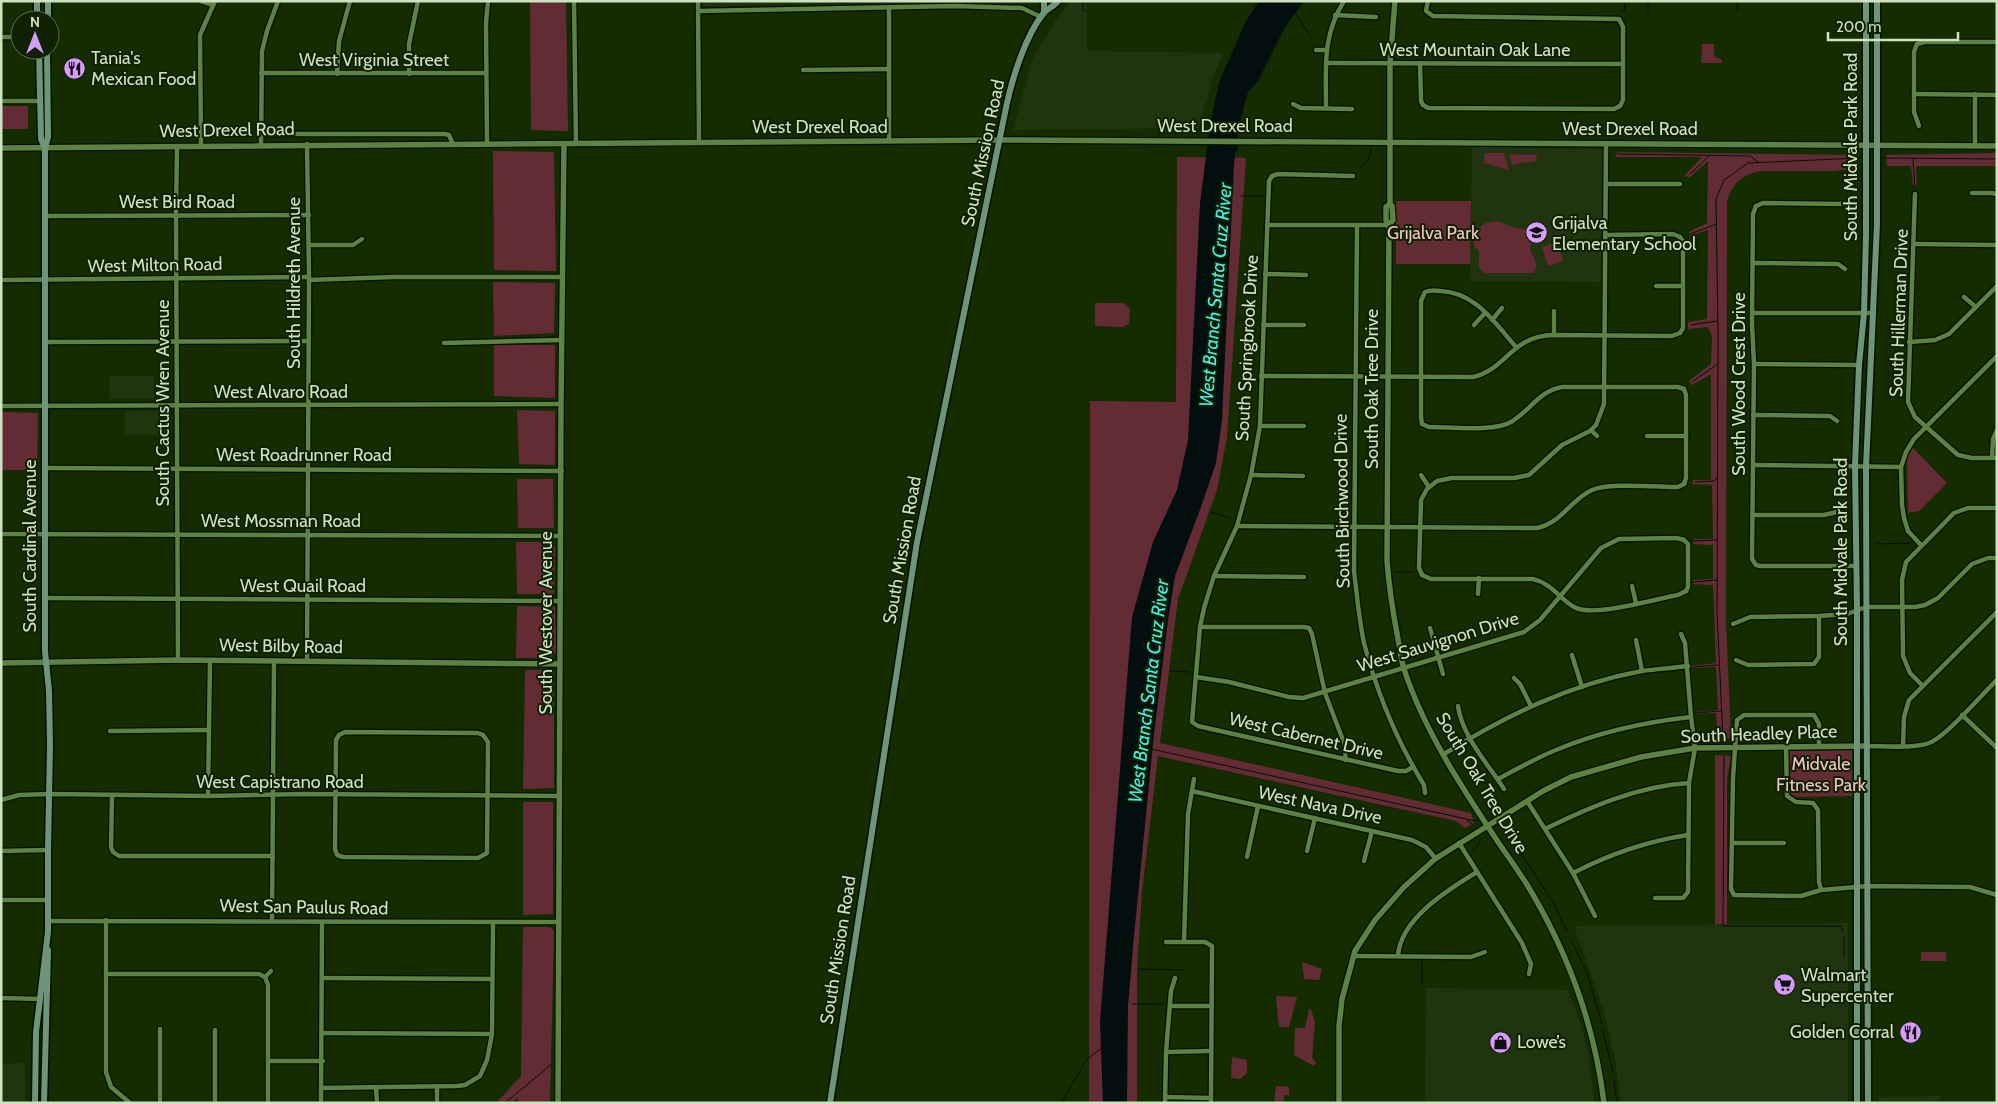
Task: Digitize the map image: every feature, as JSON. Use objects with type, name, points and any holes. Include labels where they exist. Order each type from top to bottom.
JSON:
[{"type":"main road","name":"South Mission Road","points":[[830,1103],[917,542],[1007,103],[1018,66],[1042,14],[1044,1]]},
{"type":"main road","name":"South Mission Road","points":[[1042,14],[1058,1]]},
{"type":"main road","name":"South Midvale Park Road","points":[[1866,1],[1864,313],[1859,365],[1861,609],[1857,745],[1868,1103]]},
{"type":"main road","name":"South Midvale Park Road","points":[[1857,1103],[1862,886],[1868,746],[1861,609],[1856,566],[1860,466],[1874,314],[1877,1]]},
{"type":"main road","name":"South Cardinal Avenue","points":[[39,60],[41,139],[45,148]]},
{"type":"main road","name":"South Cardinal Avenue","points":[[35,1103],[36,1042],[47,944],[50,794],[49,691],[45,598],[45,148],[48,137],[48,60]]},
{"type":"main road","name":"South Cardinal Avenue","points":[[44,1103],[49,957],[47,944]]},
{"type":"street","points":[[201,1],[214,3],[200,35],[201,146]]},
{"type":"street","points":[[261,145],[262,51],[278,1]]},
{"type":"street","points":[[337,74],[339,41],[350,1]]},
{"type":"street","points":[[410,74],[410,32],[418,1]]},
{"type":"street","points":[[487,144],[486,23],[488,1]]},
{"type":"street","points":[[574,1],[576,144]]},
{"type":"street","points":[[698,1],[699,143]]},
{"type":"street","points":[[842,8],[846,1]]},
{"type":"street","points":[[1326,107],[1327,42],[1335,15],[1344,1]]},
{"type":"street","name":"South Oak Tree Drive","points":[[1395,1],[1390,63],[1390,204],[1386,207],[1386,220],[1389,225],[1387,528],[1390,596],[1404,667],[1416,699],[1444,754],[1488,826],[1532,892],[1566,960],[1579,991],[1591,1030],[1604,1103]]},
{"type":"street","points":[[1420,63],[1421,106],[1428,108],[1622,108],[1623,25],[1620,19],[1438,16],[1427,14],[1428,1]]},
{"type":"street","points":[[698,11],[842,8],[1022,8],[1042,14]]},
{"type":"street","points":[[889,8],[889,141]]},
{"type":"street","points":[[1335,15],[1376,17]]},
{"type":"street","points":[[1919,126],[1914,116],[1915,42],[1997,42]]},
{"type":"street","points":[[1316,50],[1327,50]]},
{"type":"street","name":"West Mountain Oak Lane","points":[[1326,63],[1623,64]]},
{"type":"street","points":[[804,70],[889,69]]},
{"type":"street","name":"West Virginia Street","points":[[261,73],[486,73]]},
{"type":"street","points":[[1914,94],[1997,94]]},
{"type":"street","points":[[1974,146],[1975,94]]},
{"type":"street","points":[[1,101],[41,101]]},
{"type":"street","points":[[1293,104],[1300,108],[1352,109]]},
{"type":"street","name":"West Drexel Road","points":[[261,134],[445,134],[449,135],[453,144]]},
{"type":"street","name":"West Drexel Road","points":[[1,148],[307,144],[576,144],[1000,140],[1997,146]]},
{"type":"street","name":"South Hildreth Avenue","points":[[307,144],[309,216],[307,662]]},
{"type":"street","name":"South Westover Avenue","points":[[558,1103],[564,144]]},
{"type":"street","points":[[1606,144],[1604,404],[1602,414],[1591,430],[1566,442],[1535,471],[1521,477],[1452,478],[1438,481],[1429,487],[1421,500],[1419,568],[1421,577],[1431,579],[1533,578],[1548,584],[1573,607],[1582,612],[1636,603],[1632,586]]},
{"type":"street","name":"South Cactus Wren Avenue","points":[[177,146],[176,406],[178,660]]},
{"type":"street","name":"South Springbrook Drive","points":[[1193,723],[1200,627],[1214,576],[1237,526],[1251,476],[1260,426],[1267,225],[1271,174],[1353,176]]},
{"type":"street","points":[[1606,184],[1680,184]]},
{"type":"street","points":[[1972,194],[1990,192],[1997,194]]},
{"type":"street","name":"South Hillerman Drive","points":[[1915,194],[1908,402],[1915,417],[1958,455],[1972,458],[1994,458]]},
{"type":"street","name":"South Wood Crest Drive","points":[[1847,204],[1755,204],[1753,214],[1752,556],[1754,563],[1760,566],[1856,566]]},
{"type":"street","name":"West Bird Road","points":[[46,216],[309,216]]},
{"type":"street","points":[[1267,225],[1389,225]]},
{"type":"street","name":"South Birchwood Drive","points":[[1357,225],[1354,528],[1354,570],[1357,598],[1364,642],[1374,676],[1388,716],[1424,785],[1425,794]]},
{"type":"street","points":[[1261,376],[1473,378],[1484,375],[1516,347],[1535,336],[1554,334],[1675,336],[1680,334],[1682,328],[1682,235],[1605,235]]},
{"type":"street","points":[[309,245],[353,245],[362,239]]},
{"type":"street","points":[[1914,244],[1996,244]]},
{"type":"street","points":[[1753,263],[1838,264],[1845,269]]},
{"type":"street","points":[[1265,274],[1306,275]]},
{"type":"street","name":"West Milton Road","points":[[1,280],[562,277]]},
{"type":"street","points":[[1656,286],[1681,286]]},
{"type":"street","points":[[1910,342],[1934,340],[1949,334],[1997,286]]},
{"type":"street","points":[[1237,526],[1537,528],[1554,522],[1585,494],[1599,487],[1678,487],[1686,485],[1686,387],[1562,387],[1552,389],[1539,397],[1520,416],[1510,423],[1496,428],[1429,427],[1421,425],[1421,301],[1424,292],[1428,290],[1462,294],[1474,302],[1516,347]]},
{"type":"street","points":[[1964,297],[1976,307]]},
{"type":"street","points":[[1492,320],[1502,308]]},
{"type":"street","points":[[1554,311],[1554,334]]},
{"type":"street","points":[[1474,324],[1485,313]]},
{"type":"street","points":[[1753,313],[1874,314]]},
{"type":"street","points":[[1263,325],[1304,325]]},
{"type":"street","points":[[444,343],[562,340]]},
{"type":"street","points":[[46,342],[308,341]]},
{"type":"street","points":[[1921,545],[1908,531],[1904,518],[1902,467],[1906,452],[1914,438],[1997,356]]},
{"type":"street","points":[[1754,364],[1859,365]]},
{"type":"street","name":"West Alvaro Road","points":[[1,406],[561,404]]},
{"type":"street","points":[[1753,415],[1830,416],[1838,421]]},
{"type":"street","points":[[1260,426],[1304,426]]},
{"type":"street","points":[[1591,430],[1597,436]]},
{"type":"street","points":[[1994,458],[1993,439],[1997,430]]},
{"type":"street","points":[[1647,436],[1686,436]]},
{"type":"street","points":[[1753,465],[1902,467]]},
{"type":"street","name":"West Roadrunner Road","points":[[45,468],[307,468],[562,471]]},
{"type":"street","points":[[1421,475],[1429,487]]},
{"type":"street","points":[[1251,476],[1303,476]]},
{"type":"street","points":[[1922,686],[1910,673],[1903,656],[1902,580],[1906,562],[1948,518],[1960,510],[1997,508]]},
{"type":"street","points":[[1753,515],[1824,515],[1837,512]]},
{"type":"street","name":"West Mossman Road","points":[[1,534],[561,536]]},
{"type":"street","name":"West Sauvignon Drive","points":[[1196,677],[1229,682],[1289,697],[1303,698],[1325,693],[1374,676],[1524,632],[1540,620],[1601,548],[1611,541],[1626,538],[1686,538],[1688,548],[1687,592],[1636,603]]},
{"type":"street","points":[[1733,624],[1750,617],[1819,616],[1847,614],[1861,609],[1915,607],[1932,602],[1938,598],[1972,564],[1988,558],[1997,558]]},
{"type":"street","points":[[1214,576],[1304,577]]},
{"type":"street","points":[[1478,594],[1479,578]]},
{"type":"street","name":"West Quail Road","points":[[45,598],[561,601]]},
{"type":"street","points":[[1903,746],[1905,708],[1909,700],[1997,612]]},
{"type":"street","points":[[1736,660],[1748,665],[1814,664],[1819,657],[1819,616]]},
{"type":"street","points":[[1200,627],[1310,627],[1325,693],[1346,748],[1345,760]]},
{"type":"street","points":[[1430,628],[1443,674]]},
{"type":"street","points":[[1655,898],[1684,898],[1688,892],[1689,783],[1695,748],[1688,666],[1685,643],[1681,634]]},
{"type":"street","points":[[1636,640],[1642,671]]},
{"type":"street","points":[[1572,655],[1582,687]]},
{"type":"street","points":[[208,796],[210,660]]},
{"type":"street","name":"West Bilby Road","points":[[1,663],[210,660],[560,664]]},
{"type":"street","points":[[272,920],[274,662]]},
{"type":"street","points":[[1444,754],[1470,737],[1531,706],[1582,687],[1642,671],[1688,666]]},
{"type":"street","points":[[1514,678],[1520,684],[1531,706]]},
{"type":"street","points":[[1868,746],[1916,746],[1931,743],[1942,735],[1997,680]]},
{"type":"street","points":[[1458,706],[1460,717],[1470,737],[1504,789]]},
{"type":"street","points":[[1819,746],[1818,720],[1814,715],[1744,715],[1737,720],[1733,778],[1731,889],[1734,895],[1801,896],[1822,890],[1862,886],[1970,887],[1997,895]]},
{"type":"street","points":[[1962,715],[1997,748]]},
{"type":"street","points":[[1498,779],[1556,750],[1605,733],[1691,717]]},
{"type":"street","name":"West Cabernet Drive","points":[[1193,723],[1198,726],[1403,772],[1414,767]]},
{"type":"street","points":[[110,731],[208,730]]},
{"type":"street","points":[[334,730],[338,736]]},
{"type":"street","points":[[345,732],[478,733],[484,736],[488,742],[487,857],[342,857],[337,855],[336,740],[338,736],[345,732]]},
{"type":"street","points":[[484,736],[489,732]]},
{"type":"street","points":[[1786,746],[1787,796],[1796,802],[1813,803],[1818,810],[1819,882],[1822,890]]},
{"type":"street","name":"South Headley Place","points":[[1339,1103],[1338,1026],[1342,1000],[1354,956],[1364,935],[1404,887],[1436,859],[1459,843],[1527,801],[1571,777],[1641,757],[1695,748],[1868,746]]},
{"type":"street","points":[[1184,941],[1185,856],[1188,814],[1194,779]]},
{"type":"street","points":[[1545,829],[1582,811],[1622,797],[1689,783]]},
{"type":"street","name":"West Nava Drive","points":[[1192,791],[1419,842],[1436,859]]},
{"type":"street","name":"West Capistrano Road","points":[[1,800],[19,796],[50,794],[112,796],[560,796]]},
{"type":"street","points":[[112,796],[111,847],[114,853],[126,858],[273,856]]},
{"type":"street","points":[[1527,801],[1573,872],[1595,916]]},
{"type":"street","points":[[1247,857],[1258,806]]},
{"type":"street","points":[[1307,851],[1315,818]]},
{"type":"street","points":[[1364,861],[1372,831]]},
{"type":"street","points":[[1573,872],[1597,860],[1633,847],[1688,835]]},
{"type":"street","points":[[1459,843],[1522,943],[1530,964],[1529,974]]},
{"type":"street","points":[[1733,843],[1784,843]]},
{"type":"street","points":[[1,851],[48,850]]},
{"type":"street","points":[[333,859],[337,855]]},
{"type":"street","points":[[1398,956],[1401,939],[1426,909],[1446,890],[1477,872]]},
{"type":"street","points":[[1,900],[48,900]]},
{"type":"street","points":[[106,920],[106,1072],[111,1087],[130,1103]]},
{"type":"street","name":"West San Paulus Road","points":[[48,921],[559,922]]},
{"type":"street","points":[[321,1103],[322,922]]},
{"type":"street","points":[[321,1088],[465,1085],[480,1076],[488,1060],[492,1034],[493,923]]},
{"type":"street","points":[[1166,942],[1209,943],[1212,948],[1211,1100],[1165,1100],[1166,1052],[1171,991],[1176,978]]},
{"type":"street","points":[[1354,956],[1471,957],[1484,952]]},
{"type":"street","points":[[266,977],[271,971]]},
{"type":"street","points":[[106,974],[259,974],[266,977]]},
{"type":"street","points":[[266,977],[268,985],[268,1103]]},
{"type":"street","points":[[322,978],[491,979]]},
{"type":"street","points":[[1,998],[47,999]]},
{"type":"street","points":[[1170,1006],[1212,1006]]},
{"type":"street","points":[[160,1029],[160,1103]]},
{"type":"street","points":[[215,1030],[215,1103]]},
{"type":"street","points":[[322,1032],[492,1034]]},
{"type":"street","points":[[1166,1052],[1211,1052]]},
{"type":"street","points":[[268,1061],[322,1061]]},
{"type":"street","points":[[437,1087],[437,1103]]},
{"type":"street","points":[[376,1088],[377,1103]]},
{"type":"shaded area","points":[[703,1],[837,1],[836,3],[703,6]]},
{"type":"shaded area","points":[[1070,1],[1087,1],[1087,51],[1223,53],[1213,77],[1199,128],[1013,130],[1032,60]]},
{"type":"shaded area","name":"Grijalva Elementary School","points":[[1472,147],[1603,149],[1601,282],[1470,281]]},
{"type":"shaded area","points":[[110,376],[154,376],[154,399],[110,399]]},
{"type":"shaded area","points":[[125,411],[168,411],[168,435],[125,435]]},
{"type":"shaded area","points":[[1848,923],[1848,1103],[1621,1103],[1615,1059],[1603,1009],[1574,926]]},
{"type":"shaded area","points":[[1426,988],[1568,990],[1582,1027],[1589,1058],[1595,1103],[1425,1103]]},
{"type":"shaded area","points":[[25,1063],[25,1103],[1,1103],[1,1064]]},
{"type":"shaded area","points":[[1940,1096],[1940,1103],[1879,1103],[1879,1097]]},
{"type":"green space","points":[[530,1],[566,1],[568,131],[531,130]]},
{"type":"green space","points":[[1702,44],[1714,44],[1714,56],[1722,60],[1721,63],[1701,63]]},
{"type":"green space","points":[[1,106],[28,106],[28,129],[1,129]]},
{"type":"green space","points":[[493,151],[554,152],[556,271],[494,270]]},
{"type":"green space","points":[[1618,152],[1857,155],[1857,174],[1851,174],[1851,169],[1834,171],[1760,171],[1748,174],[1735,184],[1727,201],[1726,623],[1731,738],[1718,739],[1716,713],[1696,714],[1697,712],[1718,710],[1716,667],[1693,668],[1692,666],[1716,663],[1713,585],[1693,584],[1693,580],[1713,579],[1713,545],[1693,544],[1694,539],[1713,539],[1712,485],[1692,484],[1693,480],[1711,480],[1711,374],[1692,385],[1689,381],[1711,364],[1712,336],[1708,327],[1688,329],[1688,322],[1707,319],[1708,230],[1690,236],[1689,232],[1707,223],[1708,161],[1689,178],[1685,175],[1702,157],[1615,157]]},
{"type":"green space","points":[[1485,153],[1504,153],[1509,170],[1484,163]]},
{"type":"green space","points":[[1997,153],[1997,166],[1916,166],[1917,186],[1913,185],[1911,166],[1887,166],[1886,155]]},
{"type":"green space","points":[[1509,154],[1536,155],[1537,161],[1512,165]]},
{"type":"green space","points":[[1177,157],[1246,158],[1227,437],[1217,490],[1178,599],[1160,743],[1471,813],[1474,823],[1465,828],[1456,821],[1158,756],[1142,892],[1137,970],[1137,1103],[1089,1103],[1090,401],[1176,402]]},
{"type":"green space","name":"Grijalva Park","points":[[1396,201],[1471,201],[1470,264],[1396,264]]},
{"type":"green space","points":[[1498,221],[1512,227],[1532,231],[1534,238],[1530,250],[1536,265],[1534,273],[1484,273],[1479,268],[1479,251],[1474,246],[1474,231],[1486,223]]},
{"type":"green space","points":[[1557,242],[1563,261],[1548,266],[1542,247]]},
{"type":"green space","points":[[493,282],[555,283],[554,333],[494,336]]},
{"type":"green space","points":[[1095,303],[1124,303],[1130,309],[1129,324],[1123,327],[1095,326]]},
{"type":"green space","points":[[494,345],[555,345],[555,398],[494,396]]},
{"type":"green space","points":[[517,410],[555,411],[555,465],[519,464]]},
{"type":"green space","points":[[1,412],[38,413],[37,470],[1,470]]},
{"type":"green space","points":[[1913,448],[1947,483],[1919,511],[1908,513],[1907,459]]},
{"type":"green space","points":[[517,479],[553,479],[554,528],[518,528]]},
{"type":"green space","points":[[516,542],[549,542],[555,547],[554,594],[517,594]]},
{"type":"green space","points":[[517,606],[555,607],[556,652],[550,658],[516,658]]},
{"type":"green space","points":[[525,670],[554,670],[554,788],[523,789]]},
{"type":"green space","name":"Midvale Fitness Park","points":[[1852,750],[1853,796],[1790,797],[1789,751]]},
{"type":"green space","points":[[1715,755],[1731,756],[1727,780],[1727,924],[1715,924]]},
{"type":"green space","points":[[523,802],[553,802],[553,914],[523,915]]},
{"type":"green space","points":[[523,927],[550,927],[554,931],[550,1103],[518,1103],[518,1097],[513,1103],[496,1103],[521,1076]]},
{"type":"green space","points":[[1921,952],[1946,952],[1946,961],[1921,961]]},
{"type":"green space","points":[[1302,962],[1322,969],[1319,980],[1304,979]]},
{"type":"green space","points":[[1278,996],[1297,997],[1289,1027],[1279,1027],[1276,998]]},
{"type":"green space","points":[[1309,1009],[1311,1009],[1315,1023],[1312,1058],[1316,1062],[1314,1066],[1294,1055],[1295,1028],[1305,1028]]},
{"type":"green space","points":[[1232,1057],[1247,1060],[1247,1073],[1240,1079],[1231,1078]]},
{"type":"green space","points":[[1276,1086],[1289,1087],[1289,1095],[1284,1095],[1284,1103],[1274,1103]]},
{"type":"water","name":"West Branch Santa Cruz River","points":[[1259,1],[1304,1],[1285,27],[1258,81],[1248,92],[1238,128],[1238,149],[1235,153],[1234,165],[1222,420],[1216,463],[1175,576],[1168,620],[1154,734],[1128,1006],[1127,1103],[1103,1103],[1100,1022],[1132,617],[1153,542],[1177,490],[1188,440],[1200,203],[1210,126],[1219,82],[1246,21]]},
{"type":"waterway","points":[[1083,1],[1083,10],[1086,11]]},
{"type":"waterway","points":[[1624,12],[1625,1]]},
{"type":"waterway","points":[[1648,1],[1648,11]]},
{"type":"waterway","points":[[1737,1],[1737,13]]},
{"type":"waterway","points":[[1295,12],[1312,39]]},
{"type":"waterway","points":[[1360,168],[1368,161],[1371,149]]},
{"type":"waterway","points":[[1618,154],[1750,156],[1758,162]]},
{"type":"waterway","points":[[1690,174],[1710,155]]},
{"type":"waterway","points":[[1723,739],[1717,613],[1718,334],[1716,199],[1724,180],[1748,163],[1860,158]]},
{"type":"waterway","points":[[1883,158],[1997,159]]},
{"type":"waterway","points":[[1915,158],[1913,160],[1915,187]]},
{"type":"waterway","points":[[1241,196],[1264,196]]},
{"type":"waterway","points":[[1690,234],[1717,224]]},
{"type":"waterway","points":[[1237,320],[1258,320]]},
{"type":"waterway","points":[[1691,325],[1717,321]]},
{"type":"waterway","points":[[1692,382],[1718,364]]},
{"type":"waterway","points":[[1695,482],[1714,481],[1717,478]]},
{"type":"waterway","points":[[1210,512],[1230,518]]},
{"type":"waterway","points":[[1694,541],[1716,540]]},
{"type":"waterway","points":[[1876,544],[1912,543]]},
{"type":"waterway","points":[[1395,572],[1413,572]]},
{"type":"waterway","points":[[1693,582],[1717,580]]},
{"type":"waterway","points":[[1694,667],[1718,665]]},
{"type":"waterway","points":[[1170,671],[1189,672]]},
{"type":"waterway","points":[[1696,713],[1721,711]]},
{"type":"waterway","points":[[1151,749],[1475,821]]},
{"type":"waterway","points":[[1724,755],[1723,926],[1841,926],[1843,930]]},
{"type":"waterway","points":[[1467,820],[1472,824]]},
{"type":"waterway","points":[[1503,826],[1554,904],[1567,932]]},
{"type":"waterway","points":[[1472,850],[1477,847],[1481,839]]},
{"type":"waterway","points":[[1844,937],[1844,957]]},
{"type":"waterway","points":[[1570,938],[1587,973],[1602,1024]]},
{"type":"waterway","points":[[1422,962],[1422,984]]},
{"type":"waterway","points":[[1139,969],[1185,970]]},
{"type":"waterway","points":[[1132,1004],[1163,1004]]},
{"type":"waterway","points":[[1603,1031],[1613,1072]]},
{"type":"waterway","points":[[1061,1103],[1087,1059],[1102,1048]]},
{"type":"waterway","points":[[505,1103],[553,1063]]},
{"type":"waterway","points":[[1614,1080],[1617,1103]]},
{"type":"place","name":"Tania's Mexican Food","points":[[75,68]]},
{"type":"place","name":"Grijalva Elementary School","points":[[1536,233]]},
{"type":"place","name":"Walmart Supercenter","points":[[1785,985]]},
{"type":"place","name":"Golden Corral","points":[[1910,1032]]},
{"type":"place","name":"Lowe’s","points":[[1501,1042]]}]
